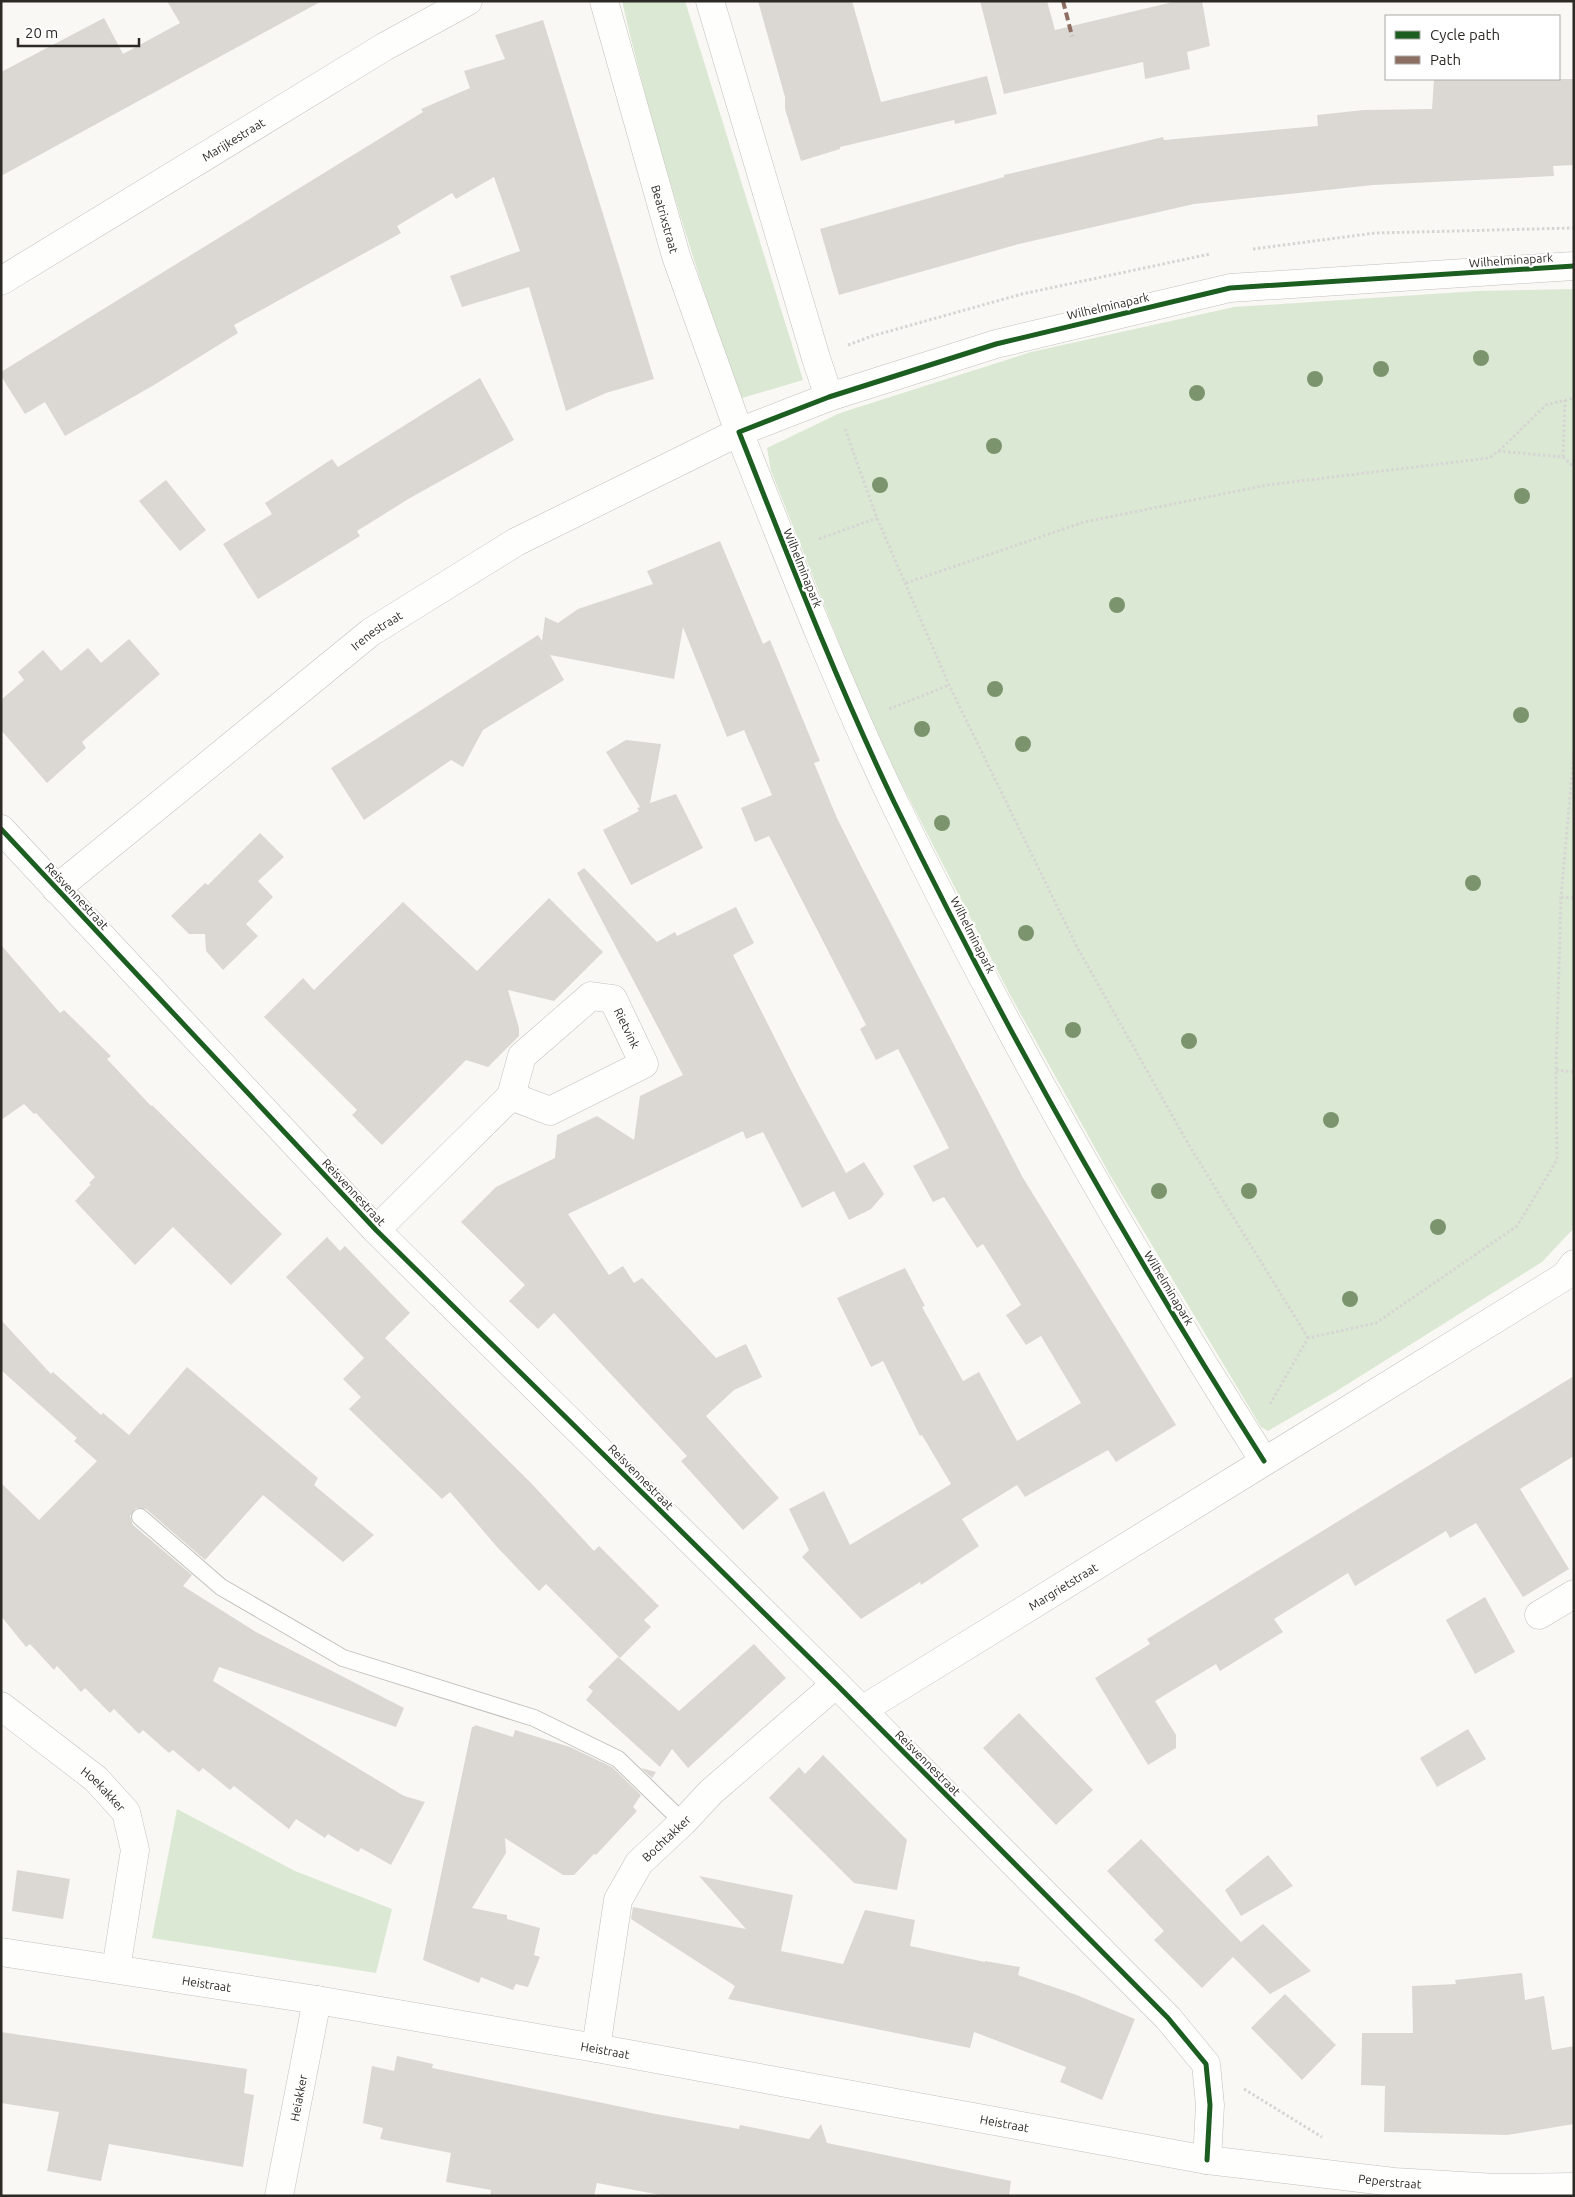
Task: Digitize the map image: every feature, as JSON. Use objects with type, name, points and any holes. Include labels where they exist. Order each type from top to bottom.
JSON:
[{"type":"street","name":"Marijkestraat","points":[[1,281],[384,47],[468,1]]},
{"type":"street","name":"Beatrixstraat","points":[[604,1],[676,256],[739,432]]},
{"type":"street","points":[[710,1],[829,397]]},
{"type":"street","name":"Wilhelminapark","points":[[1257,1450],[1159,1292],[1068,1134],[979,970],[894,801],[858,722],[817,630],[739,432],[829,397],[1032,334],[1230,288],[1574,266]]},
{"type":"street","name":"Irenestraat","points":[[56,889],[371,632],[516,542],[739,432]]},
{"type":"street","name":"Reisvennestraat","points":[[1,829],[376,1230],[862,1710],[1168,2018],[1206,2064]]},
{"type":"street","name":"Rietvink","points":[[376,1230],[511,1096],[522,1056],[591,996],[613,998],[644,1064],[550,1111],[511,1096]]},
{"type":"street","points":[[1257,1450],[1351,1410],[1565,1276],[1574,1264]]},
{"type":"street","name":"Margrietstraat","points":[[862,1710],[1257,1450]]},
{"type":"street","points":[[1539,1615],[1574,1594]]},
{"type":"street","name":"Bochtakker","points":[[596,2048],[618,1900],[639,1863],[683,1822],[711,1792],[836,1684]]},
{"type":"street","name":"Hoekakker","points":[[1,1706],[96,1779],[126,1812],[135,1850],[116,1969]]},
{"type":"street","name":"Heistraat","points":[[1,1952],[317,2000],[596,2048],[1207,2160]]},
{"type":"street","name":"Heiakker","points":[[279,2196],[317,2000]]},
{"type":"street","points":[[1206,2064],[1210,2105],[1207,2160]]},
{"type":"street","name":"Peperstraat","points":[[1207,2160],[1394,2182],[1496,2188],[1574,2186]]},
{"type":"lane","points":[[140,1516],[221,1588],[335,1653],[344,1658],[534,1718],[618,1760],[683,1822]]},
{"type":"path","points":[[829,397],[838,410],[877,518],[949,685],[1077,947],[1190,1147],[1308,1338]]},
{"type":"path","points":[[906,583],[1084,522],[1267,485],[1489,458],[1546,405],[1574,398]]},
{"type":"path","points":[[1563,457],[1565,400]]},
{"type":"path","points":[[1498,451],[1563,457],[1574,466]]},
{"type":"path","points":[[786,551],[877,518]]},
{"type":"path","points":[[858,722],[949,685]]},
{"type":"path","points":[[1308,1338],[1376,1323],[1517,1226],[1557,1160],[1556,1070],[1561,897],[1574,751]]},
{"type":"path","points":[[1561,897],[1574,898]]},
{"type":"path","points":[[1556,1070],[1574,1072]]},
{"type":"path","points":[[1257,1450],[1308,1338]]},
{"type":"path","points":[[1206,2064],[1329,2141]]},
{"type":"green space","points":[[622,1],[685,1],[803,380],[739,399],[661,152]]},
{"type":"green space","points":[[1574,289],[1574,1228],[1542,1262],[1335,1392],[1268,1431],[1261,1427],[1110,1175],[1008,991],[897,775],[854,680],[771,471],[767,448],[840,413],[1031,352],[1234,307],[1478,291]]},
{"type":"green space","points":[[177,1809],[295,1871],[392,1909],[376,1973],[152,1938]]},
{"type":"building","points":[[167,1],[322,1],[1,176],[1,72],[104,18],[123,54],[180,23]]},
{"type":"building","points":[[758,1],[852,1],[881,102],[987,76],[997,114],[955,124],[954,120],[840,147],[840,149],[801,161],[785,109],[785,97]]},
{"type":"building","points":[[980,1],[1047,1],[1055,30],[1177,1],[1202,1],[1210,46],[1187,52],[1190,69],[1145,79],[1143,62],[1004,94]]},
{"type":"building","points":[[543,20],[654,379],[606,393],[566,411],[529,287],[462,307],[450,276],[520,251],[494,177],[456,199],[452,193],[397,226],[401,233],[234,325],[238,333],[154,385],[65,436],[45,402],[25,414],[1,376],[1,372],[423,112],[421,109],[470,88],[464,71],[505,59],[495,35]]},
{"type":"building","points":[[1574,79],[1574,165],[1553,166],[1554,176],[1373,185],[1194,204],[1019,244],[839,295],[820,229],[1004,177],[1004,175],[1163,137],[1164,140],[1318,126],[1317,115],[1364,110],[1432,109],[1434,80]]},
{"type":"building","points":[[480,378],[514,440],[410,498],[357,531],[360,536],[258,599],[223,544],[272,514],[265,503],[332,459],[338,467]]},
{"type":"building","points":[[166,480],[206,530],[180,551],[139,501]]},
{"type":"building","points":[[720,541],[763,644],[770,640],[820,761],[814,763],[837,818],[860,864],[1023,1178],[1176,1425],[1116,1462],[1108,1450],[1025,1497],[1017,1485],[962,1519],[979,1546],[921,1585],[920,1582],[861,1619],[802,1557],[809,1550],[789,1509],[824,1491],[850,1545],[951,1484],[922,1435],[920,1436],[883,1361],[871,1367],[837,1298],[905,1268],[925,1306],[922,1307],[963,1381],[979,1372],[1017,1441],[1081,1403],[1041,1336],[1026,1345],[1006,1315],[1021,1305],[983,1244],[977,1248],[944,1197],[933,1202],[913,1166],[949,1148],[898,1049],[876,1060],[860,1029],[866,1025],[769,836],[755,842],[741,808],[772,795],[744,730],[727,737],[683,627],[674,679],[550,655],[564,680],[483,730],[463,767],[451,760],[364,820],[331,768],[538,635],[542,641],[545,617],[558,623],[578,609],[653,584],[647,571]]},
{"type":"building","points":[[129,639],[160,674],[82,742],[86,748],[47,783],[1,730],[1,700],[24,680],[18,672],[43,650],[61,671],[88,648],[101,663]]},
{"type":"building","points":[[626,740],[661,744],[650,803],[676,794],[703,848],[631,885],[603,830],[639,811],[637,808],[640,807],[606,752]]},
{"type":"building","points":[[260,833],[284,857],[258,881],[273,897],[246,924],[258,936],[223,970],[206,951],[205,934],[189,934],[171,916],[205,883],[208,885]]},
{"type":"building","points":[[584,868],[657,942],[675,932],[677,936],[736,907],[754,943],[733,955],[799,1086],[846,1173],[864,1162],[884,1194],[871,1209],[849,1220],[834,1191],[802,1208],[763,1132],[746,1139],[743,1131],[568,1214],[609,1275],[623,1266],[634,1283],[642,1278],[716,1358],[746,1344],[762,1377],[734,1390],[706,1416],[779,1498],[743,1530],[681,1461],[687,1456],[554,1313],[538,1329],[509,1301],[525,1285],[461,1222],[496,1187],[555,1158],[557,1135],[597,1116],[634,1140],[640,1096],[683,1075],[577,873]]},
{"type":"building","points":[[549,898],[603,952],[554,1001],[508,990],[519,1028],[519,1036],[488,1067],[466,1060],[382,1145],[352,1115],[357,1110],[264,1017],[303,978],[314,990],[403,902],[477,971]]},
{"type":"building","points":[[1,945],[60,1013],[64,1010],[111,1056],[107,1059],[151,1106],[282,1234],[231,1285],[173,1227],[135,1265],[75,1201],[95,1177],[36,1113],[34,1114],[24,1104],[1,1120]]},
{"type":"building","points":[[327,1237],[340,1251],[345,1246],[410,1313],[385,1338],[531,1483],[594,1551],[599,1546],[659,1606],[644,1620],[651,1627],[620,1658],[546,1584],[539,1591],[498,1548],[450,1492],[442,1499],[349,1409],[361,1397],[343,1379],[364,1358],[286,1277]]},
{"type":"building","points":[[1,1320],[51,1374],[53,1372],[101,1415],[103,1413],[129,1435],[187,1367],[318,1478],[314,1485],[374,1535],[343,1562],[263,1495],[205,1560],[146,1509],[136,1508],[130,1516],[133,1525],[192,1575],[183,1586],[256,1632],[404,1708],[396,1727],[219,1667],[213,1681],[404,1796],[425,1802],[391,1865],[361,1848],[358,1852],[328,1834],[325,1838],[296,1819],[289,1829],[234,1786],[230,1790],[203,1768],[199,1772],[173,1750],[169,1753],[143,1730],[139,1734],[114,1709],[110,1713],[85,1688],[81,1692],[57,1666],[54,1670],[30,1644],[26,1647],[1,1616],[1,1483],[39,1520],[97,1461],[74,1441],[77,1438],[1,1370]]},
{"type":"building","points":[[1574,1376],[1574,1456],[1520,1489],[1569,1569],[1523,1597],[1476,1523],[1450,1538],[1446,1531],[1355,1586],[1348,1573],[1274,1619],[1283,1632],[1220,1671],[1216,1664],[1155,1701],[1176,1735],[1176,1748],[1148,1765],[1095,1678],[1150,1644],[1147,1639]]},
{"type":"building","points":[[1485,1597],[1515,1652],[1475,1674],[1446,1620]]},
{"type":"building","points":[[754,1644],[786,1678],[688,1768],[672,1749],[660,1767],[586,1700],[593,1691],[588,1687],[618,1657],[679,1711]]},
{"type":"building","points":[[1019,1713],[1093,1790],[1056,1825],[983,1748]]},
{"type":"building","points":[[475,1725],[513,1737],[515,1730],[570,1747],[612,1767],[641,1795],[633,1807],[637,1811],[596,1855],[594,1854],[574,1875],[563,1875],[505,1838],[506,1853],[472,1908],[507,1915],[507,1919],[540,1928],[534,1955],[540,1957],[528,1987],[516,1984],[513,1990],[481,1977],[479,1983],[423,1960],[472,1727]]},
{"type":"building","points":[[1468,1729],[1486,1759],[1437,1787],[1420,1758]]},
{"type":"building","points":[[823,1755],[907,1840],[897,1890],[854,1883],[769,1798],[799,1767],[805,1774]]},
{"type":"building","points":[[641,1768],[656,1772],[652,1778]]},
{"type":"building","points":[[1141,1839],[1241,1942],[1263,1924],[1311,1971],[1270,1994],[1233,1957],[1202,1988],[1154,1940],[1164,1931],[1107,1871]]},
{"type":"building","points":[[1268,1855],[1293,1886],[1241,1916],[1225,1890]]},
{"type":"building","points":[[17,1870],[70,1879],[63,1919],[12,1911]]},
{"type":"building","points":[[699,1876],[793,1895],[781,1951],[843,1964],[865,1910],[915,1920],[910,1946],[985,1962],[1020,1967],[1018,1975],[1074,1994],[1135,2019],[1102,2100],[1060,2082],[1066,2067],[974,2032],[970,2048],[728,1999],[735,1986],[631,1919],[633,1907],[746,1929]]},
{"type":"building","points":[[1522,1973],[1525,2000],[1544,1996],[1552,2050],[1574,2046],[1574,2124],[1507,2135],[1384,2132],[1385,2086],[1361,2085],[1362,2033],[1413,2033],[1412,1986],[1456,1984],[1455,1980]]},
{"type":"building","points":[[1285,1994],[1336,2045],[1302,2080],[1251,2028]]},
{"type":"building","points":[[1,2032],[247,2069],[244,2093],[254,2095],[243,2167],[109,2144],[101,2181],[47,2171],[59,2112],[1,2103]]},
{"type":"building","points":[[397,2056],[433,2064],[432,2068],[739,2129],[740,2125],[809,2139],[821,2124],[827,2143],[1011,2181],[1009,2196],[666,2196],[597,2183],[594,2196],[490,2196],[491,2190],[446,2182],[451,2153],[380,2139],[383,2128],[363,2123],[372,2066],[394,2071]]},
{"type":"marked path","points":[[1063,1],[1072,36]]},
{"type":"cycle path","points":[[1264,1461],[1165,1300],[1070,1137],[979,971],[936,887],[852,711],[739,432],[829,397],[996,344],[1230,288],[1574,266]]},
{"type":"cycle path","points":[[1,829],[376,1230],[836,1684],[1168,2018],[1206,2064],[1210,2105],[1207,2160]]}]
